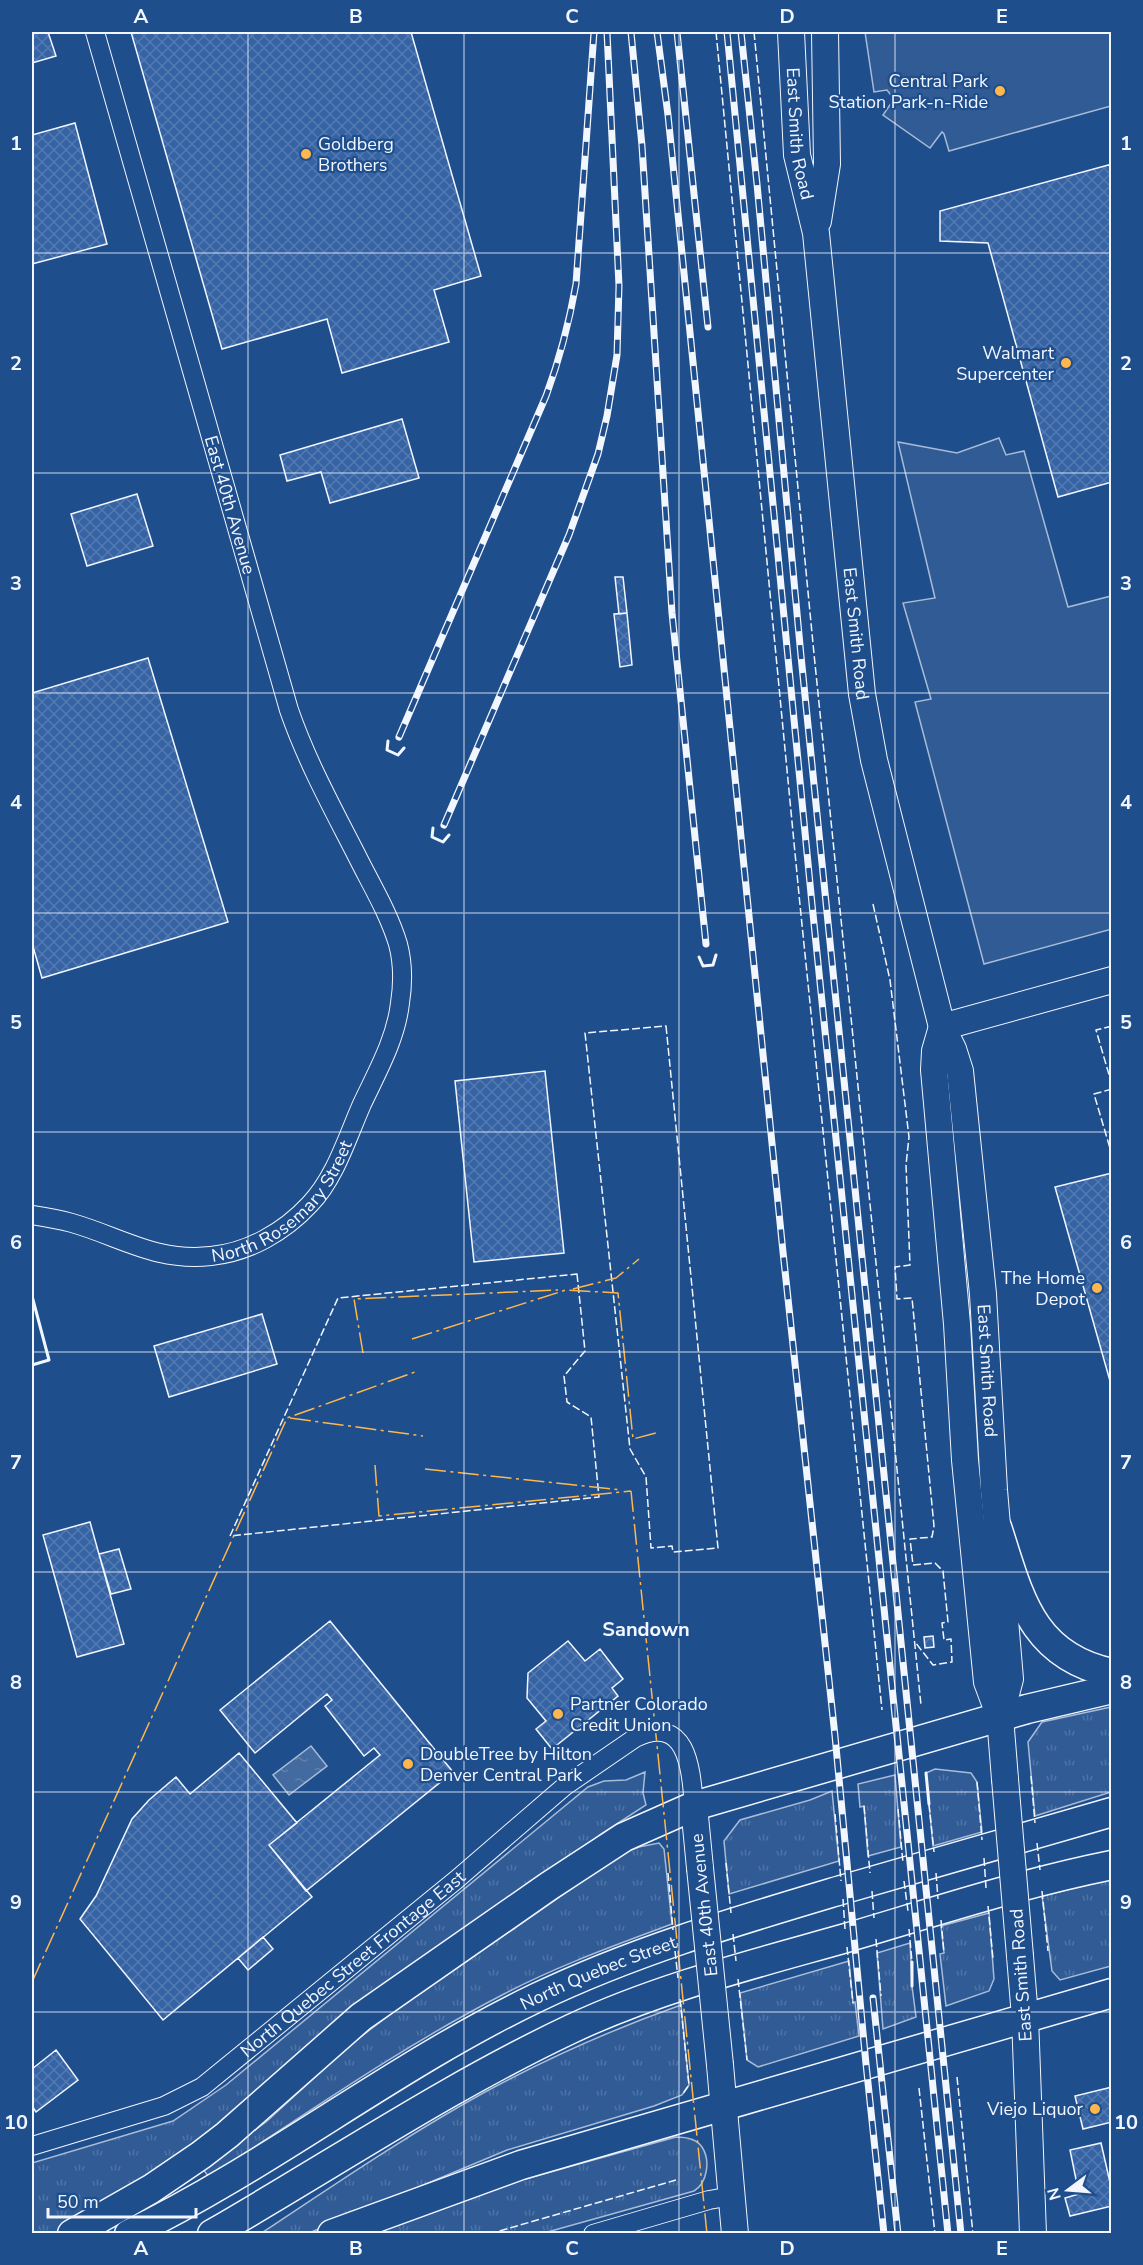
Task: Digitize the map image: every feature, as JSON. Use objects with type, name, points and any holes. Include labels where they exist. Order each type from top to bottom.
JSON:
[{"type":"main road","points":[[997,1527],[1017,1587],[1034,1625],[1060,1651],[1092,1667],[1112,1673]]},
{"type":"main road","points":[[72,2234],[201,2156],[361,2017],[466,1942],[624,1837],[694,1806],[1000,1717],[1112,1689]]},
{"type":"main road","name":"North Quebec Street","points":[[129,2234],[216,2188],[456,2040],[519,2006],[590,1973],[672,1942],[771,1911],[1112,1812]]},
{"type":"main road","points":[[212,2234],[461,2086],[536,2046],[612,2012],[652,1996],[753,1965],[1056,1877],[1112,1865]]},
{"type":"main road","points":[[332,2234],[521,2165],[1112,1993]]},
{"type":"street","name":"East 40th Avenue","points":[[95,32],[289,710],[311,765],[379,899],[398,945],[401,964]]},
{"type":"street","name":"East Smith Road","points":[[791,32],[797,155],[816,233],[862,694],[874,760],[942,1027],[960,1071],[974,1194],[1010,1679],[1000,1717]]},
{"type":"street","name":"East Smith Road","points":[[816,233],[827,164],[825,32]]},
{"type":"street","name":"North Rosemary Street","points":[[32,1215],[72,1223],[142,1250],[180,1256],[226,1254],[274,1234],[311,1203],[333,1170],[394,1033],[400,1004],[401,964]]},
{"type":"street","points":[[942,1027],[1112,980]]},
{"type":"street","name":"East Smith Road","points":[[942,1027],[935,1051],[934,1070],[955,1303],[965,1460],[987,1682],[1000,1717],[1025,2018],[1033,2234]]},
{"type":"street","name":"East 40th Avenue","points":[[648,1732],[662,1731],[674,1737],[680,1743],[691,1772],[735,2234]]},
{"type":"street","name":"North Quebec Street Frontage East","points":[[32,2146],[154,2110],[202,2087],[456,1880],[565,1786],[627,1742],[648,1732]]},
{"type":"street","points":[[593,2234],[709,2200],[732,2196]]},
{"type":"green space","points":[[1111,1707],[1111,1792],[1035,1816],[1028,1742],[1042,1722]]},
{"type":"green space","points":[[935,1769],[971,1773],[977,1782],[982,1832],[933,1846],[926,1773]]},
{"type":"green space","points":[[645,1772],[643,1793],[646,1805],[601,1834],[495,1911],[235,2119],[59,2233],[32,2234],[32,2163],[173,2121],[226,2085],[588,1787],[604,1781],[626,1780]]},
{"type":"green space","points":[[895,1775],[901,1847],[868,1856],[864,1806],[860,1807],[858,1784]]},
{"type":"green space","points":[[832,1791],[839,1861],[729,1894],[724,1841],[740,1820],[810,1800]]},
{"type":"green space","points":[[659,1843],[664,1849],[672,1924],[566,1965],[504,1994],[428,2036],[209,2177],[202,2168],[266,2122],[350,2045],[388,2016],[623,1853]]},
{"type":"green space","points":[[1111,1879],[1111,1966],[1060,1980],[1052,1971],[1042,1896]]},
{"type":"green space","points":[[989,1913],[994,1979],[989,1991],[946,2006],[940,1954],[944,1953],[941,1926]]},
{"type":"green space","points":[[910,1943],[916,2017],[883,2029],[877,1953]]},
{"type":"green space","points":[[849,1961],[859,2036],[758,2067],[747,2060],[740,1993]]},
{"type":"green space","points":[[681,2005],[689,2085],[682,2095],[654,2106],[507,2150],[309,2233],[260,2234],[399,2143],[485,2092],[581,2045]]},
{"type":"green space","points":[[676,2137],[694,2140],[700,2144],[705,2153],[707,2165],[705,2177],[694,2191],[544,2233],[349,2234],[500,2186]]},
{"type":"shaded area","name":"Central Park Station Park-n-Ride","points":[[865,32],[1111,32],[1111,106],[949,151],[942,132],[930,148],[883,115],[894,99],[887,90],[874,92]]},
{"type":"shaded area","points":[[999,438],[1006,455],[1024,451],[1068,607],[1111,596],[1112,929],[984,964],[915,702],[931,699],[903,603],[935,598],[898,442],[957,453]]},
{"type":"water","points":[[311,1746],[327,1766],[289,1795],[273,1775]]},
{"type":"building","points":[[32,32],[48,32],[56,56],[32,63]]},
{"type":"building","name":"Goldberg Brothers","points":[[131,32],[411,32],[481,276],[434,290],[449,342],[342,373],[327,319],[222,349]]},
{"type":"building","points":[[75,123],[107,244],[32,264],[32,135]]},
{"type":"building","name":"Walmart Supercenter","points":[[1112,164],[1112,482],[1058,497],[988,243],[940,241],[940,211]]},
{"type":"building","points":[[402,419],[419,478],[330,503],[321,472],[287,481],[280,455]]},
{"type":"building","points":[[137,494],[153,546],[87,566],[71,514]]},
{"type":"building","points":[[615,577],[623,577],[627,613],[619,614]]},
{"type":"building","points":[[627,613],[632,665],[620,667],[614,614]]},
{"type":"building","points":[[148,658],[228,922],[42,978],[32,943],[32,693]]},
{"type":"building","points":[[545,1071],[564,1253],[474,1262],[455,1081]]},
{"type":"building","name":"The Home Depot","points":[[1112,1173],[1112,1388],[1055,1187]]},
{"type":"building","points":[[262,1314],[277,1364],[169,1397],[154,1346]]},
{"type":"building","points":[[90,1522],[124,1644],[77,1657],[43,1535]]},
{"type":"building","points":[[119,1549],[131,1589],[111,1594],[99,1554]]},
{"type":"building","name":"DoubleTree by Hilton Denver Central Park","points":[[330,1621],[453,1772],[306,1891],[269,1845],[380,1755],[374,1748],[364,1756],[325,1706],[332,1700],[327,1694],[255,1753],[220,1710]]},
{"type":"building","points":[[933,1636],[934,1647],[925,1648],[924,1637]]},
{"type":"building","points":[[568,1641],[585,1661],[600,1649],[623,1679],[612,1688],[618,1696],[552,1749],[536,1729],[546,1721],[527,1698],[528,1673]]},
{"type":"building","points":[[239,1753],[297,1823],[269,1845],[312,1897],[163,2020],[80,1919],[96,1896],[132,1819],[149,1800],[176,1777],[190,1794]]},
{"type":"building","points":[[263,1937],[273,1949],[248,1970],[238,1958]]},
{"type":"building","points":[[56,2050],[78,2080],[36,2112],[32,2106],[32,2069]]},
{"type":"building","name":"Viejo Liquor","points":[[1112,2087],[1112,2122],[1083,2129],[1075,2096]]},
{"type":"building","points":[[1101,2143],[1112,2191],[1112,2206],[1070,2216],[1065,2198],[1079,2194],[1070,2150]]},
{"type":"railway","points":[[399,737],[546,396],[564,340],[576,284],[594,32]]},
{"type":"railway","points":[[444,825],[569,535],[598,454],[607,416],[617,355],[619,286],[607,32]]},
{"type":"railway","points":[[631,32],[642,146],[672,613],[706,944]]},
{"type":"railway","points":[[657,32],[668,115],[884,2234]]},
{"type":"railway","points":[[677,32],[708,327]]},
{"type":"railway","points":[[727,32],[812,904],[948,2234]]},
{"type":"railway","points":[[741,32],[801,656],[961,2234]]},
{"type":"railway","points":[[873,1998],[898,2234]]},
{"type":"fence","points":[[716,32],[800,905],[882,1710]]},
{"type":"fence","points":[[754,32],[814,654],[921,1705]]},
{"type":"fence","points":[[873,904],[890,980],[909,1137],[906,1165],[910,1265],[895,1267],[897,1299],[912,1298],[934,1526],[932,1537],[910,1539],[913,1565],[935,1563],[943,1571],[948,1622],[942,1623],[944,1640],[951,1639],[952,1662],[933,1665],[915,1642]]},
{"type":"fence","points":[[666,1026],[718,1548],[673,1552],[672,1546],[651,1548],[646,1477],[630,1449],[585,1033],[666,1026]]},
{"type":"fence","points":[[1112,1026],[1096,1030],[1112,1085]]},
{"type":"fence","points":[[1112,1089],[1094,1094],[1112,1155]]},
{"type":"fence","points":[[577,1274],[585,1351],[564,1376],[567,1402],[591,1417],[599,1497],[230,1536],[338,1298],[577,1274]]},
{"type":"fence","points":[[1031,1776],[1035,1823]]},
{"type":"fence","points":[[977,1782],[982,1840]]},
{"type":"fence","points":[[929,1804],[934,1852]]},
{"type":"fence","points":[[864,1806],[870,1873]]},
{"type":"fence","points":[[898,1809],[903,1863]]},
{"type":"fence","points":[[835,1814],[841,1881]]},
{"type":"fence","points":[[1037,1843],[1040,1870]]},
{"type":"fence","points":[[984,1858],[986,1888]]},
{"type":"fence","points":[[726,1863],[731,1913]]},
{"type":"fence","points":[[668,1873],[673,1930]]},
{"type":"fence","points":[[936,1873],[938,1899]]},
{"type":"fence","points":[[904,1881],[908,1911]]},
{"type":"fence","points":[[872,1891],[874,1918]]},
{"type":"fence","points":[[1042,1891],[1048,1951]]},
{"type":"fence","points":[[843,1899],[845,1929]]},
{"type":"fence","points":[[988,1906],[993,1959]]},
{"type":"fence","points":[[941,1920],[944,1953]]},
{"type":"fence","points":[[909,1929],[912,1962]]},
{"type":"fence","points":[[733,1934],[736,1961]]},
{"type":"fence","points":[[876,1939],[881,1996]]},
{"type":"fence","points":[[847,1947],[853,2003]]},
{"type":"fence","points":[[675,1951],[678,1978]]},
{"type":"fence","points":[[738,1979],[747,2060]]},
{"type":"fence","points":[[680,1999],[689,2085],[682,2095]]},
{"type":"fence","points":[[957,2077],[973,2234]]},
{"type":"fence","points":[[919,2088],[935,2234]]},
{"type":"fence","points":[[489,2234],[676,2180]]},
{"type":"wall","points":[[388,741],[387,750],[398,755],[404,748]]},
{"type":"wall","points":[[433,828],[432,837],[443,842],[449,835]]},
{"type":"wall","points":[[699,957],[703,966],[713,965],[716,955]]},
{"type":"wall","points":[[32,1296],[49,1360],[32,1365]]},
{"type":"wall","points":[[926,1773],[929,1804]]},
{"type":"wall","points":[[912,1962],[912,1986]]},
{"type":"power","points":[[573,1289],[616,1278],[639,1259]]},
{"type":"power","points":[[363,1353],[354,1299],[558,1290]]},
{"type":"power","points":[[412,1339],[566,1290],[618,1293],[633,1439],[656,1433]]},
{"type":"power","points":[[32,1982],[287,1418],[415,1372]]},
{"type":"power","points":[[290,1418],[423,1436]]},
{"type":"power","points":[[375,1465],[379,1516],[631,1491]]},
{"type":"power","points":[[425,1469],[622,1490]]},
{"type":"power","points":[[631,1491],[707,2234]]},
{"type":"place","name":"Central Park Station Park-n-Ride","points":[[1000,91]]},
{"type":"place","name":"Goldberg Brothers","points":[[306,154]]},
{"type":"place","name":"Walmart Supercenter","points":[[1066,363]]},
{"type":"place","name":"The Home Depot","points":[[1097,1288]]},
{"type":"place","name":"Partner Colorado Credit Union","points":[[558,1714]]},
{"type":"place","name":"DoubleTree by Hilton Denver Central Park","points":[[408,1764]]},
{"type":"place","name":"Viejo Liquor","points":[[1095,2109]]},
{"type":"district","name":"Sandown","points":[[646,1629]]}]
